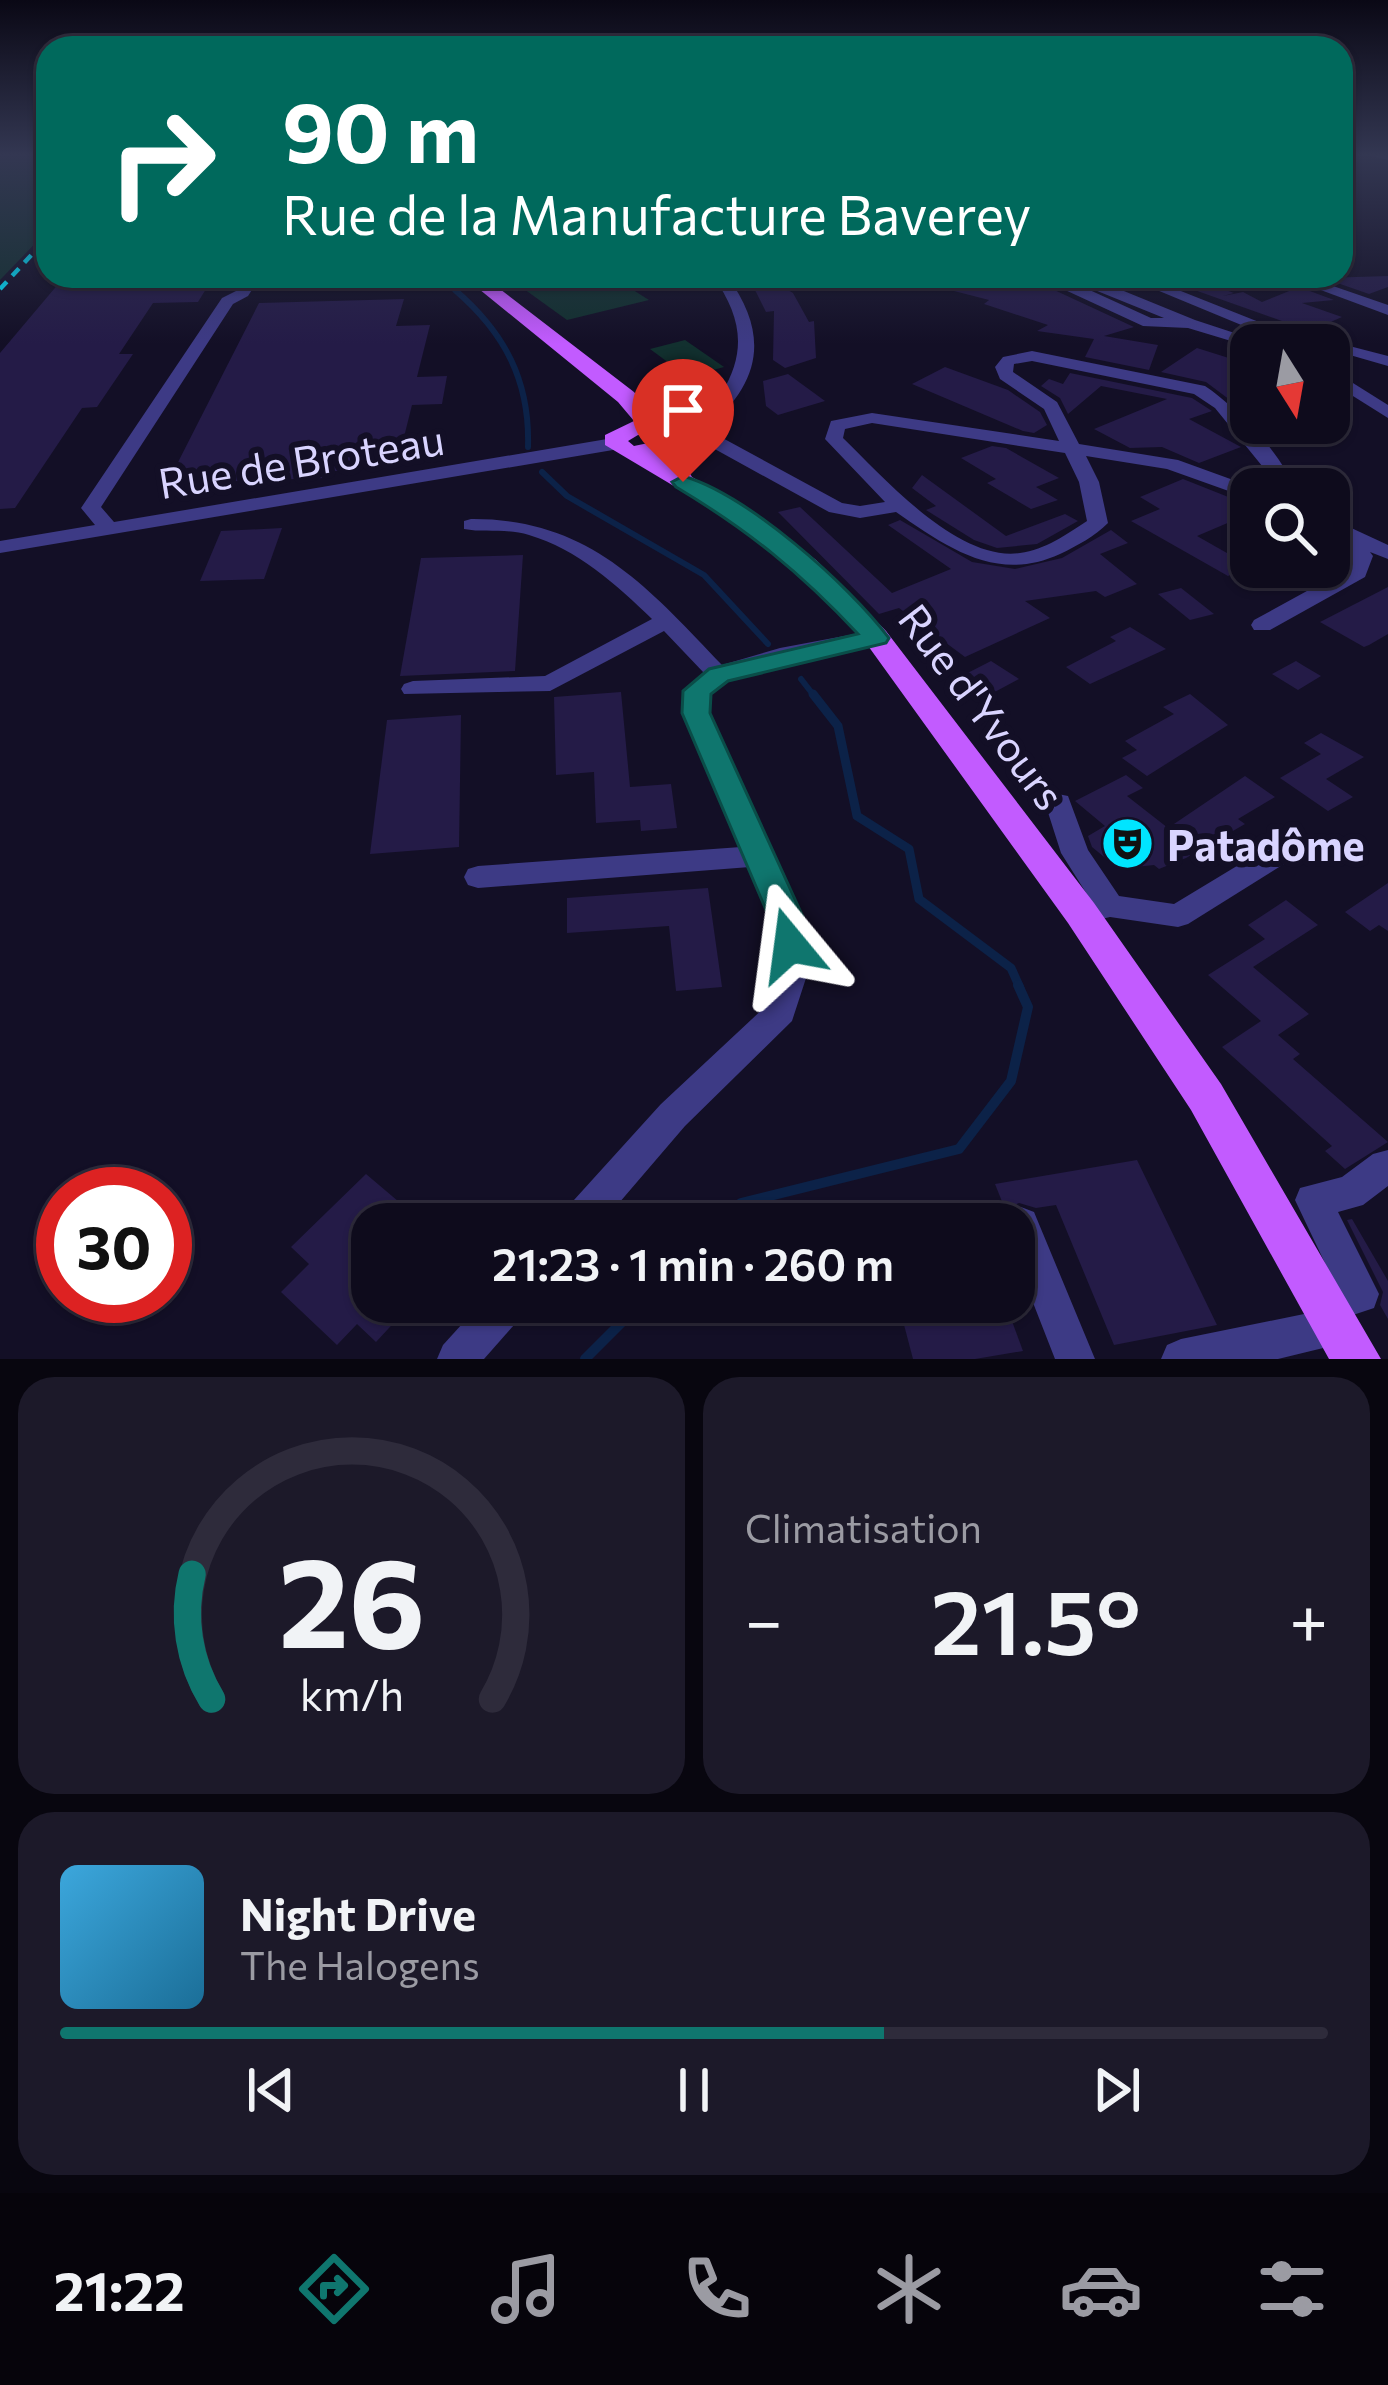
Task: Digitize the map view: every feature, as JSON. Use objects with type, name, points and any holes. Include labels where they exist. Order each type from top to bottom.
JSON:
[{"type":"main road","points":[[487,288],[619,392],[661,438],[683,482]]},
{"type":"main road","points":[[619,392],[625,443],[661,438]]},
{"type":"main road","name":"Rue d'Yvours","points":[[625,443],[745,518],[807,566],[876,638],[1095,910],[1340,1330]]},
{"type":"street","points":[[109,529],[91,508],[227,301],[246,288]]},
{"type":"street","points":[[661,438],[694,430],[728,401],[740,381],[744,317],[727,288]]},
{"type":"street","points":[[1072,288],[1149,323],[1189,323]]},
{"type":"street","points":[[1104,288],[1230,335]]},
{"type":"street","points":[[1160,288],[1252,324]]},
{"type":"street","points":[[1325,288],[1388,310]]},
{"type":"street","points":[[1350,350],[1388,361]]},
{"type":"street","points":[[1230,485],[1172,464],[1069,448],[872,418],[837,425],[834,439],[900,505],[985,561],[1024,559],[1069,543],[1098,523],[1089,482],[1069,448],[1051,406],[1006,375],[1003,367],[1009,360],[1032,356],[1070,362],[1214,396],[1274,468]]},
{"type":"street","points":[[687,386],[698,394],[728,401]]},
{"type":"street","points":[[1350,387],[1388,413]]},
{"type":"street","points":[[694,430],[836,508],[860,512],[900,505]]},
{"type":"street","name":"Rue de Broteau","points":[[0,548],[366,496],[625,443]]},
{"type":"street","points":[[470,525],[534,529],[606,567],[667,620],[718,675]]},
{"type":"street","points":[[1350,533],[1388,553]]},
{"type":"street","points":[[1350,549],[1362,556],[1358,572],[1350,576]]},
{"type":"street","points":[[1262,625],[1329,588]]},
{"type":"street","points":[[413,689],[550,682],[667,620]]},
{"type":"street","points":[[595,1203],[673,1115],[781,1012],[794,972],[786,917],[696,713],[697,691],[718,675],[876,638]]},
{"type":"street","points":[[1058,803],[1095,910],[1178,916],[1293,844]]},
{"type":"street","points":[[478,877],[760,856]]},
{"type":"street","points":[[1181,1359],[1340,1330],[1360,1294],[1313,1200],[1351,1193],[1386,1166]]},
{"type":"street","points":[[1035,1260],[1075,1359]]},
{"type":"street","points":[[457,1359],[489,1323]]},
{"type":"green space","points":[[0,217],[36,217],[36,242],[0,280]]},
{"type":"green space","points":[[523,288],[630,288],[649,300],[567,320]]},
{"type":"green space","points":[[685,340],[724,367],[688,377],[650,349]]},
{"type":"building","points":[[1388,276],[1388,287],[1369,294],[1352,288],[1353,277]]},
{"type":"building","points":[[55,288],[207,288],[198,302],[153,303],[119,354],[133,354],[97,407],[82,408],[15,508],[0,509],[0,353]]},
{"type":"building","points":[[754,288],[785,288],[793,293],[809,322],[814,321],[816,358],[785,368],[773,360],[774,311],[766,312]]},
{"type":"building","points":[[1050,288],[1134,327],[1104,336],[1158,345],[1149,370],[1085,357],[1094,339],[1037,331],[1048,325],[954,291]]},
{"type":"building","points":[[1189,288],[1234,293],[1223,296],[1243,292],[1262,302],[1302,288],[1334,300],[1302,303],[1342,317],[1326,324],[1290,324]]},
{"type":"building","points":[[404,299],[396,326],[430,325],[417,377],[447,376],[442,404],[412,405],[397,465],[344,467],[327,471],[325,478],[210,482],[215,471],[173,472],[259,303]]},
{"type":"building","points":[[1197,348],[1230,358],[1230,400],[1206,382],[1161,372]]},
{"type":"building","points":[[945,367],[1008,390],[1040,412],[1047,425],[1034,433],[1023,431],[912,384]]},
{"type":"building","points":[[1070,373],[1192,398],[1212,411],[1189,419],[1241,447],[1199,463],[1162,447],[1130,448],[1094,429],[1167,399],[1101,386],[1068,414],[1060,398],[1041,386],[1049,379],[1063,384]]},
{"type":"building","points":[[788,374],[825,401],[778,415],[766,406],[763,381]]},
{"type":"building","points":[[992,446],[1006,448],[1059,478],[1036,487],[1058,500],[1031,509],[987,483],[996,479],[961,458]]},
{"type":"building","points":[[922,475],[1006,536],[1065,514],[1078,521],[1037,544],[997,548],[974,540],[926,510],[936,506],[912,488]]},
{"type":"building","points":[[1183,479],[1230,498],[1230,522],[1197,536],[1230,555],[1230,575],[1131,521],[1160,509],[1140,497]]},
{"type":"building","points":[[800,507],[892,593],[951,569],[888,525],[900,520],[972,562],[1015,569],[1062,558],[1111,530],[1128,543],[1100,554],[1137,584],[1105,597],[1096,591],[1025,601],[1050,618],[965,657],[899,608],[879,614],[778,512]]},
{"type":"building","points":[[282,528],[264,579],[200,581],[221,531]]},
{"type":"building","points":[[523,555],[515,671],[400,676],[421,558]]},
{"type":"building","points":[[1388,587],[1388,634],[1369,645],[1364,647],[1320,622]]},
{"type":"building","points":[[1181,588],[1214,614],[1190,620],[1158,594]]},
{"type":"building","points":[[1130,627],[1166,649],[1090,684],[1066,667],[1116,641],[1110,637]]},
{"type":"building","points":[[991,661],[1019,679],[991,694],[984,690],[971,697],[950,682]]},
{"type":"building","points":[[1296,661],[1321,676],[1298,690],[1272,674]]},
{"type":"building","points":[[621,692],[630,787],[671,784],[677,828],[641,831],[640,820],[596,823],[594,772],[556,775],[554,697]]},
{"type":"building","points":[[1190,694],[1228,725],[1147,776],[1122,758],[1137,750],[1125,741],[1174,714],[1163,707]]},
{"type":"building","points":[[461,715],[459,847],[370,854],[387,720]]},
{"type":"building","points":[[1321,733],[1364,757],[1326,779],[1353,797],[1328,811],[1280,778],[1321,754],[1304,743]]},
{"type":"building","points":[[1126,775],[1143,788],[1127,796],[1168,828],[1245,776],[1275,797],[1238,819],[1245,824],[1186,858],[1159,869],[1135,867],[1109,861],[1092,847],[1088,836],[1105,826],[1075,801]]},
{"type":"building","points":[[1388,883],[1388,931],[1379,925],[1370,931],[1345,912]]},
{"type":"building","points":[[708,888],[722,987],[676,991],[669,926],[567,933],[567,898]]},
{"type":"building","points":[[1286,900],[1318,925],[1253,967],[1309,1014],[1278,1035],[1300,1054],[1293,1059],[1388,1142],[1345,1169],[1325,1151],[1332,1146],[1222,1047],[1261,1021],[1208,975],[1265,939],[1248,925]]},
{"type":"building","points":[[1137,1160],[1217,1325],[1114,1345],[1056,1205],[1036,1208],[1035,1203],[1003,1203],[995,1184]]},
{"type":"building","points":[[366,1174],[400,1203],[351,1203],[351,1323],[394,1323],[376,1342],[357,1324],[337,1345],[281,1292],[309,1264],[291,1247]]},
{"type":"building","points":[[1352,1219],[1388,1281],[1388,1319],[1380,1305],[1383,1292],[1347,1220]]},
{"type":"building","points":[[904,1323],[1013,1323],[1023,1351],[975,1359],[913,1359]]},
{"type":"waterway","points":[[453,288],[459,293]]},
{"type":"waterway","points":[[455,290],[488,323],[511,360],[524,401],[528,447]]},
{"type":"waterway","points":[[542,472],[567,496],[704,575],[768,644]]},
{"type":"waterway","points":[[801,679],[815,697]]},
{"type":"waterway","points":[[813,694],[838,726],[857,816],[909,849],[919,899],[1011,968],[1020,988]]},
{"type":"waterway","points":[[741,1203],[959,1149],[1011,1081],[1028,1007],[1018,985]]},
{"type":"waterway","points":[[585,1359],[621,1323]]},
{"type":"railway","points":[[0,289],[36,250]]},
{"type":"place","name":"Patadôme","points":[[1128,844]]},
{"type":"route","points":[[683,482],[745,518],[807,566],[876,638],[751,665],[718,675],[697,691],[696,713],[786,917],[790,945]]}]
